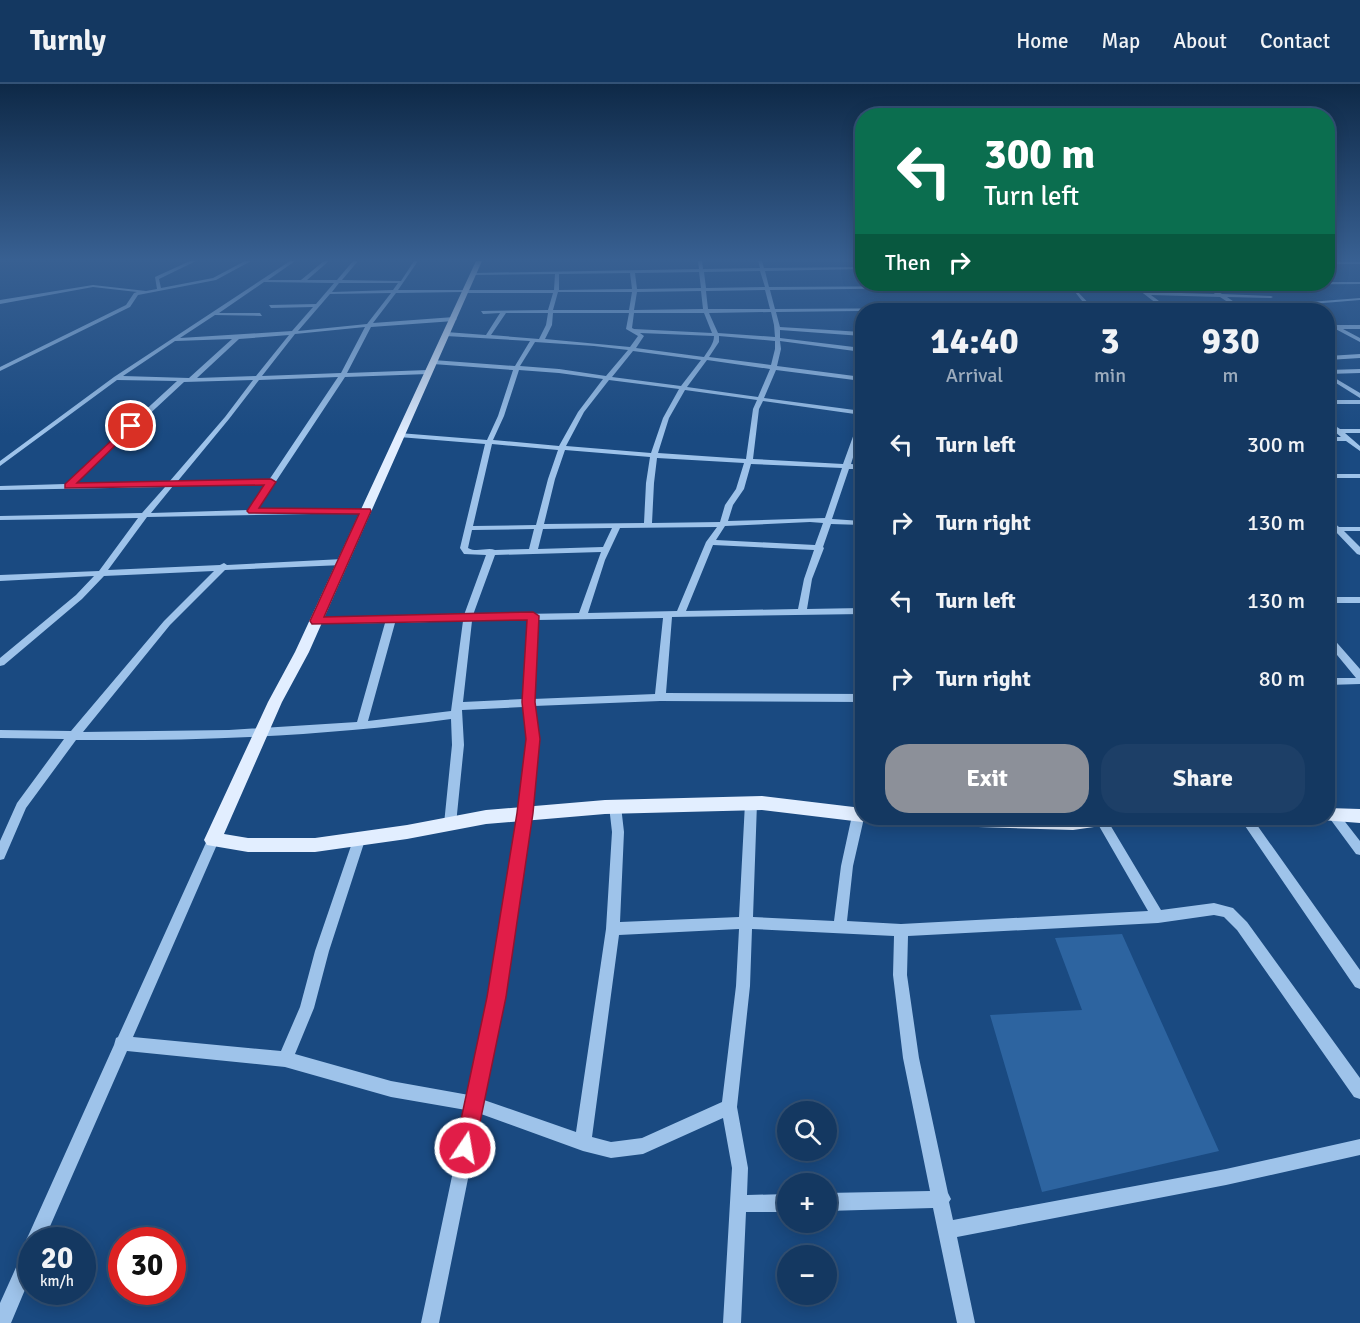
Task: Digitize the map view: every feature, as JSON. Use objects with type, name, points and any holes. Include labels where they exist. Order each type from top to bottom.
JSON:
[{"type":"main road","points":[[454,319],[213,840],[248,845],[315,845],[360,840],[486,817],[615,807],[751,803],[855,814]]},
{"type":"main road","points":[[1335,814],[1360,816]]},
{"type":"street","points":[[0,369],[102,319]]},
{"type":"street","points":[[0,464],[116,378],[209,319]]},
{"type":"street","points":[[0,663],[79,597],[102,573],[143,517],[307,319]]},
{"type":"street","points":[[252,511],[342,376],[374,319]]},
{"type":"street","points":[[176,340],[237,338],[454,319]]},
{"type":"street","points":[[488,336],[499,319]]},
{"type":"street","points":[[552,319],[517,367],[501,416],[489,442],[464,548],[467,552],[607,549]]},
{"type":"street","points":[[533,550],[551,473],[561,447],[581,410],[641,336],[629,328],[630,319]]},
{"type":"street","points":[[648,523],[652,453],[664,418],[716,342],[709,319]]},
{"type":"street","points":[[681,613],[710,542],[723,524],[729,505],[740,489],[748,461],[756,409],[773,369],[778,339],[775,319]]},
{"type":"street","points":[[777,327],[855,333]]},
{"type":"street","points":[[1335,327],[1360,327]]},
{"type":"street","points":[[1335,327],[1360,340]]},
{"type":"street","points":[[633,331],[715,333],[855,349]]},
{"type":"street","points":[[446,334],[538,339],[632,349],[855,378]]},
{"type":"street","points":[[191,380],[237,338]]},
{"type":"street","points":[[1335,358],[1360,356]]},
{"type":"street","points":[[116,378],[256,379],[342,376],[430,367],[517,367],[855,412]]},
{"type":"street","points":[[1335,373],[1360,371]]},
{"type":"street","points":[[1335,379],[1360,396]]},
{"type":"street","points":[[68,486],[182,380]]},
{"type":"street","points":[[1335,402],[1360,402]]},
{"type":"street","points":[[1335,428],[1360,449]]},
{"type":"street","points":[[1339,431],[1360,431]]},
{"type":"street","points":[[399,435],[748,461],[855,467]]},
{"type":"street","points":[[1335,439],[1347,439]]},
{"type":"street","points":[[802,611],[808,579],[830,521],[855,441]]},
{"type":"street","points":[[1335,476],[1360,476]]},
{"type":"street","points":[[0,488],[271,482]]},
{"type":"street","points":[[0,518],[143,517],[252,511],[366,511]]},
{"type":"street","points":[[469,528],[617,526],[648,523],[855,523]]},
{"type":"street","points":[[583,615],[617,526]]},
{"type":"street","points":[[1335,526],[1360,552]]},
{"type":"street","points":[[1335,529],[1360,529]]},
{"type":"street","points":[[710,542],[819,548]]},
{"type":"street","points":[[450,824],[458,745],[457,710],[468,617],[492,551]]},
{"type":"street","points":[[0,578],[343,562]]},
{"type":"street","points":[[0,855],[21,806],[73,736],[167,623],[225,566]]},
{"type":"street","points":[[1335,600],[1360,600]]},
{"type":"street","points":[[316,621],[855,611]]},
{"type":"street","points":[[660,697],[668,614]]},
{"type":"street","points":[[430,1323],[496,997],[525,813],[533,739],[528,702],[533,616]]},
{"type":"street","points":[[362,725],[391,619]]},
{"type":"street","points":[[1335,646],[1360,676]]},
{"type":"street","points":[[1335,682],[1360,681]]},
{"type":"street","points":[[0,734],[73,736],[261,733],[362,725],[457,710],[528,702],[660,697],[855,698]]},
{"type":"street","points":[[732,1323],[740,1168],[729,1107],[737,1049],[746,924],[751,803]]},
{"type":"street","points":[[583,1143],[613,929],[618,832],[615,807]]},
{"type":"street","points":[[1335,819],[1360,850]]},
{"type":"street","points":[[840,926],[847,866],[857,825]]},
{"type":"street","points":[[1094,825],[1158,917]]},
{"type":"street","points":[[1250,825],[1360,982]]},
{"type":"street","points":[[41,1227],[213,840]]},
{"type":"street","points":[[285,1059],[307,1008],[322,951],[360,840]]},
{"type":"street","points":[[613,929],[746,924],[901,930],[1158,917],[1214,909],[1228,912],[1242,926],[1360,1091]]},
{"type":"street","points":[[901,930],[900,975],[911,1058],[966,1323]]},
{"type":"street","points":[[122,1043],[285,1059],[392,1089],[474,1104],[583,1143],[611,1150],[643,1146],[729,1107]]},
{"type":"street","points":[[948,1230],[1226,1177],[1360,1147]]},
{"type":"street","points":[[837,1202],[942,1199]]},
{"type":"street","points":[[738,1204],[777,1203]]},
{"type":"street","points":[[1,1323],[18,1283]]},
{"type":"shaded area","points":[[1122,934],[1219,1151],[1042,1192],[990,1015],[1082,1010],[1055,938]]},
{"type":"route","points":[[131,426],[68,486],[271,482],[252,511],[366,511],[316,621],[533,616],[528,702],[532,718],[533,739],[529,783],[496,997],[465,1148]]}]
